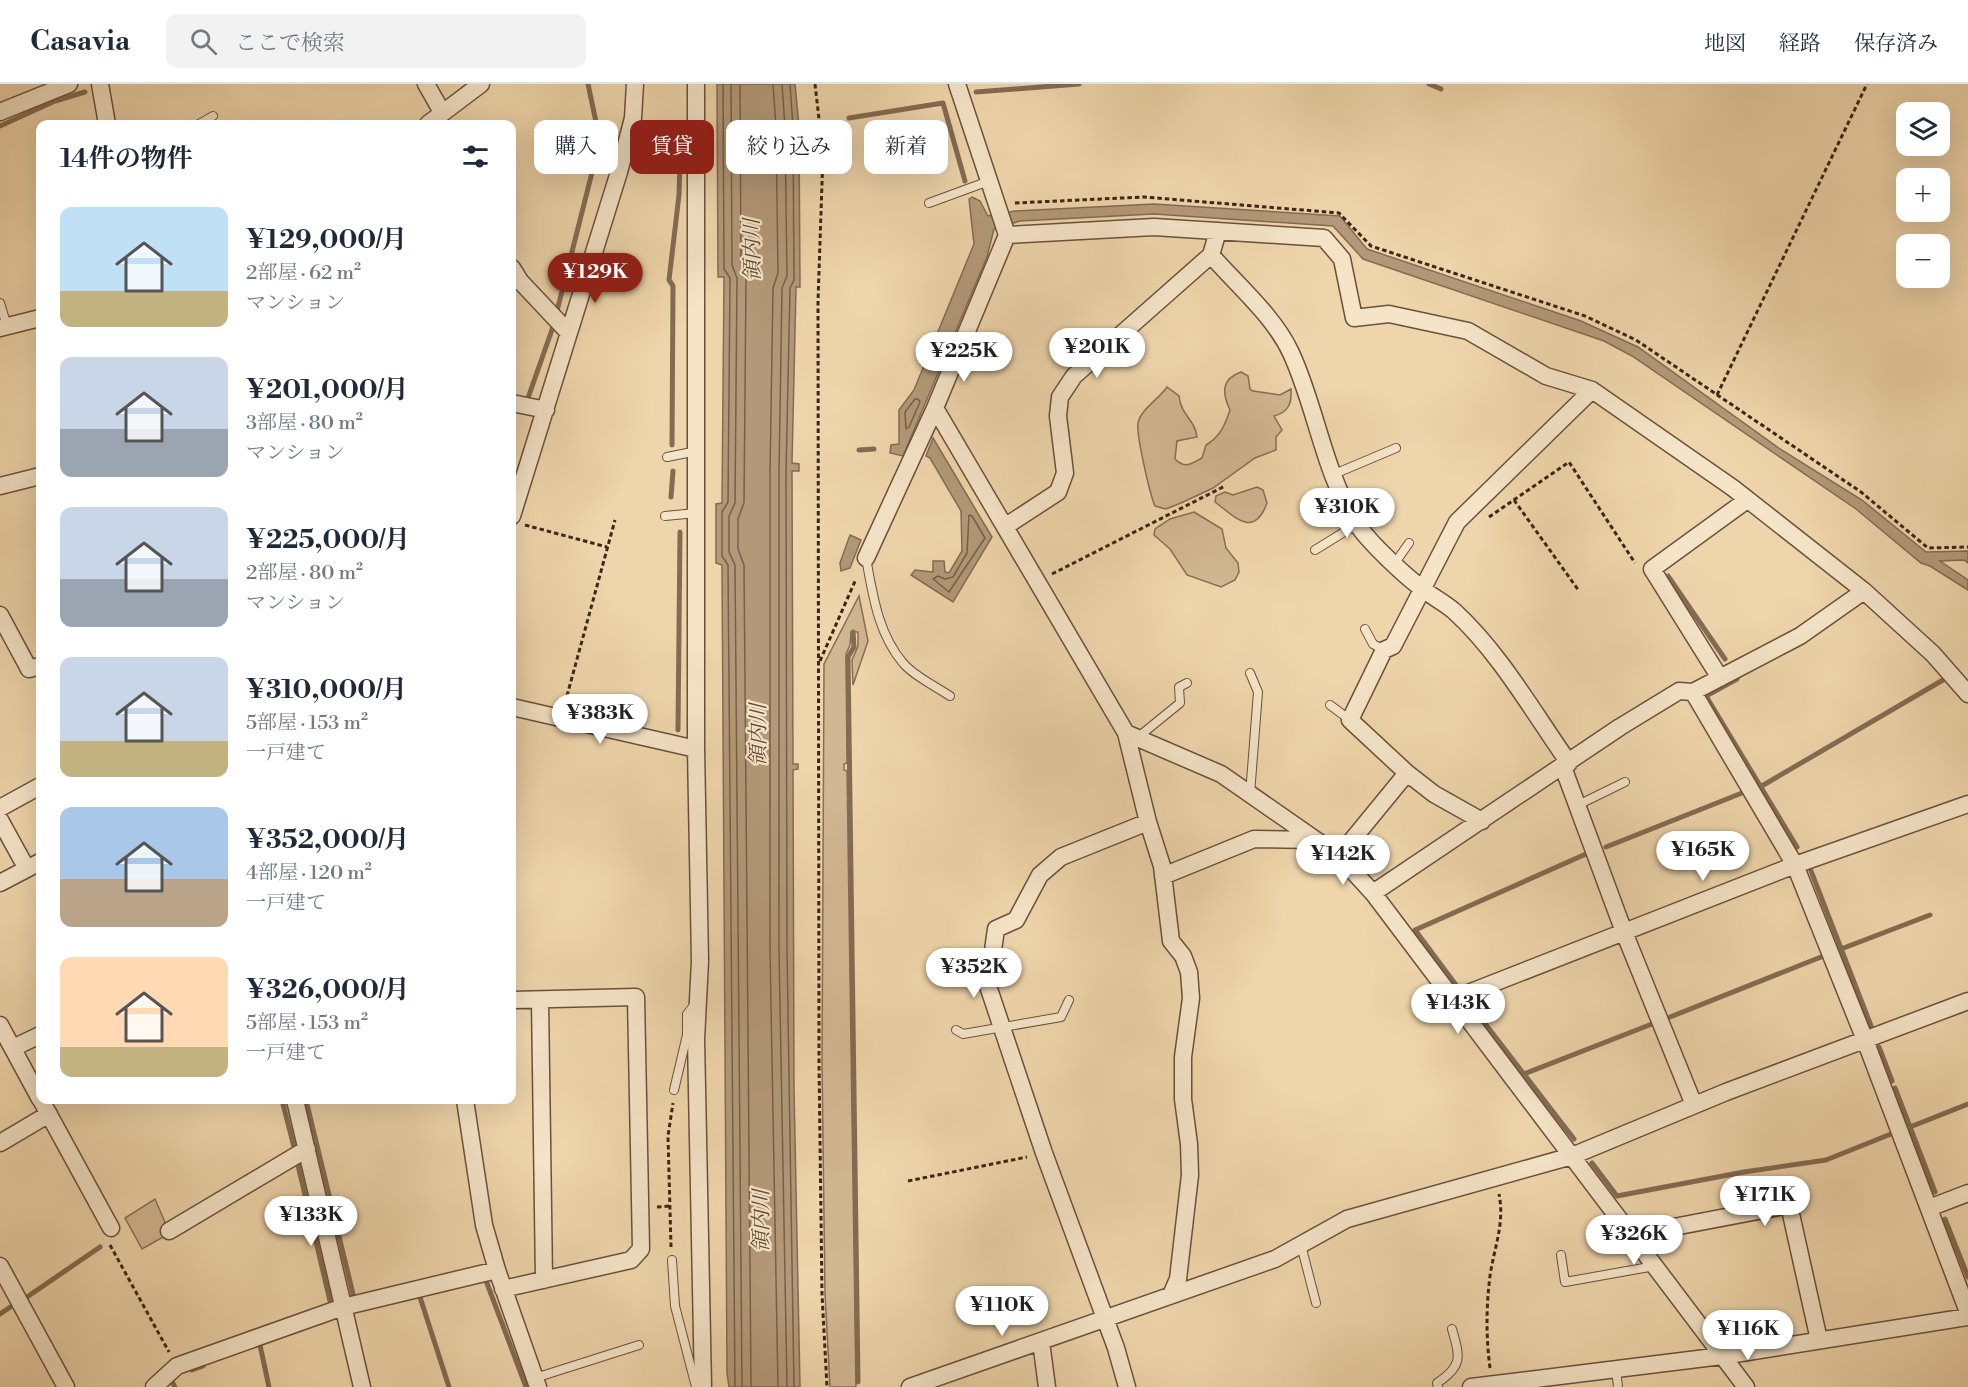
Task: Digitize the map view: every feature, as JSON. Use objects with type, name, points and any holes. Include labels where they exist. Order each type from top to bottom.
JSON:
[{"type":"street","points":[[0,112],[69,84]]},
{"type":"street","points":[[100,84],[105,120]]},
{"type":"street","points":[[426,84],[442,112]]},
{"type":"street","points":[[433,120],[480,84]]},
{"type":"street","points":[[517,520],[568,333],[633,118],[635,84]]},
{"type":"street","points":[[696,84],[696,748],[700,962],[696,1051],[703,1387]]},
{"type":"street","points":[[866,558],[935,408],[1006,232],[957,84]]},
{"type":"street","points":[[1006,232],[1154,227],[1324,238],[1342,260],[1354,318],[1389,314],[1468,331],[1546,376],[1592,390],[1747,500],[1864,591],[1933,654],[1968,694]]},
{"type":"street","points":[[1006,526],[1058,492],[1065,473],[1058,416],[1060,398],[1074,376],[1211,255],[1218,231]]},
{"type":"street","points":[[1211,255],[1278,331],[1290,351],[1312,404],[1332,475],[1357,524],[1422,589],[1453,609],[1483,641],[1566,765],[1624,932],[1694,1106]]},
{"type":"street","points":[[516,274],[568,333]]},
{"type":"street","points":[[3,327],[36,319]]},
{"type":"street","points":[[1482,821],[1434,794],[1407,773],[1350,720],[1384,650],[1394,646],[1457,522],[1592,390]]},
{"type":"street","points":[[516,404],[546,410]]},
{"type":"street","points":[[935,408],[1131,735],[1148,822],[1163,876],[1171,941],[1186,964],[1191,998],[1183,1057],[1183,1099],[1189,1144],[1190,1175],[1178,1279],[1171,1295]]},
{"type":"street","points":[[0,486],[36,477]]},
{"type":"street","points":[[1720,678],[1652,570],[1747,500]]},
{"type":"street","points":[[1373,893],[1620,727],[1679,691],[1693,692],[1800,636],[1864,591]]},
{"type":"street","points":[[0,615],[29,669],[36,667]]},
{"type":"street","points":[[1693,692],[1795,865],[1865,1040],[1968,1312]]},
{"type":"street","points":[[516,708],[696,748]]},
{"type":"street","points":[[1131,735],[1221,774],[1339,856],[1373,893],[1746,1387]]},
{"type":"street","points":[[1339,856],[1407,773]]},
{"type":"street","points":[[0,808],[36,788]]},
{"type":"street","points":[[1453,999],[1795,865],[1968,804]]},
{"type":"street","points":[[0,820],[34,865],[0,883]]},
{"type":"street","points":[[1127,1387],[1116,1348],[1044,1153],[988,986],[996,929],[1016,920],[1040,875],[1061,857],[1148,822]]},
{"type":"street","points":[[1163,876],[1254,838],[1316,840]]},
{"type":"street","points":[[503,1289],[631,1260],[642,1249],[636,997],[516,1000]]},
{"type":"street","points":[[540,1000],[544,1280]]},
{"type":"street","points":[[910,1387],[1275,1259],[1347,1219],[1572,1155],[1968,1001]]},
{"type":"street","points":[[0,1025],[36,1091]]},
{"type":"street","points":[[13,1048],[36,1037]]},
{"type":"street","points":[[0,1143],[43,1104],[111,1228]]},
{"type":"street","points":[[296,1104],[362,1387]]},
{"type":"street","points":[[466,1104],[484,1225],[503,1289],[537,1382]]},
{"type":"street","points":[[170,1231],[307,1149]]},
{"type":"street","points":[[1929,1208],[1968,1193]]},
{"type":"street","points":[[1632,1235],[1789,1205],[1819,1340]]},
{"type":"street","points":[[0,1266],[66,1387]]},
{"type":"street","points":[[154,1387],[177,1366],[343,1307],[497,1270]]},
{"type":"street","points":[[1471,1387],[1722,1356],[1968,1317]]},
{"type":"street","points":[[1041,1342],[1047,1387]]},
{"type":"lane","points":[[206,120],[213,116]]},
{"type":"lane","points":[[929,203],[989,181]]},
{"type":"lane","points":[[0,303],[3,327]]},
{"type":"lane","points":[[1332,475],[1396,448]]},
{"type":"lane","points":[[667,457],[697,451]]},
{"type":"lane","points":[[665,516],[696,513]]},
{"type":"lane","points":[[1315,550],[1357,524]]},
{"type":"lane","points":[[1395,563],[1409,543]]},
{"type":"lane","points":[[866,558],[877,616],[883,632],[904,665],[950,696]]},
{"type":"lane","points":[[1365,629],[1373,644],[1384,650]]},
{"type":"lane","points":[[1250,674],[1258,692],[1250,794]]},
{"type":"lane","points":[[1131,735],[1180,703],[1179,687],[1187,683]]},
{"type":"lane","points":[[1330,705],[1350,720]]},
{"type":"lane","points":[[1578,805],[1625,782]]},
{"type":"lane","points":[[956,1030],[963,1035],[1061,1017],[1069,999]]},
{"type":"lane","points":[[674,1090],[687,1035],[687,1014],[698,1000]]},
{"type":"lane","points":[[1301,1245],[1316,1303]]},
{"type":"lane","points":[[1561,1255],[1565,1282],[1655,1266]]},
{"type":"lane","points":[[672,1260],[675,1306],[696,1387]]},
{"type":"lane","points":[[1438,1387],[1437,1383],[1452,1373],[1458,1364],[1459,1353],[1452,1329]]},
{"type":"lane","points":[[537,1382],[639,1345]]},
{"type":"lane","points":[[1616,1368],[1618,1387]]},
{"type":"path","points":[[815,84],[823,154],[818,301],[819,1063],[822,1294],[827,1387]]},
{"type":"path","points":[[1717,395],[1867,84]]},
{"type":"path","points":[[1540,301],[1585,316],[1636,340],[1861,492],[1928,548],[1968,547]]},
{"type":"path","points":[[1488,518],[1569,462],[1640,569],[1652,570]]},
{"type":"path","points":[[1038,581],[1225,486]]},
{"type":"path","points":[[1514,500],[1579,591]]},
{"type":"path","points":[[517,520],[608,547]]},
{"type":"path","points":[[561,718],[615,520]]},
{"type":"path","points":[[819,664],[866,558]]},
{"type":"path","points":[[672,1260],[668,1136],[674,1090]]},
{"type":"path","points":[[908,1181],[1044,1153]]},
{"type":"path","points":[[1493,1383],[1486,1312],[1502,1208],[1496,1177]]},
{"type":"shaded area","points":[[1241,372],[1248,376],[1250,389],[1253,391],[1280,395],[1291,389],[1288,406],[1283,412],[1274,416],[1282,430],[1276,437],[1276,450],[1255,458],[1213,488],[1181,503],[1166,509],[1155,506],[1139,439],[1138,423],[1143,413],[1167,387],[1179,396],[1182,408],[1194,426],[1197,437],[1177,441],[1175,459],[1185,465],[1191,464],[1202,458],[1206,445],[1224,426],[1230,410],[1225,387],[1230,378]]},
{"type":"shaded area","points":[[1257,487],[1263,490],[1267,503],[1256,520],[1244,522],[1215,502],[1216,496],[1225,492],[1233,495]]},
{"type":"shaded area","points":[[1194,512],[1222,529],[1226,548],[1238,563],[1239,572],[1235,580],[1221,587],[1187,575],[1170,549],[1154,535],[1155,529],[1170,519]]},
{"type":"shaded area","points":[[859,596],[868,641],[853,685],[852,660],[858,646],[858,632],[851,632],[850,645],[846,654],[847,763],[844,764],[844,770],[847,771],[856,1387],[830,1387],[825,1294],[822,1064],[824,664]]},
{"type":"shaded area","points":[[155,1199],[167,1227],[165,1236],[142,1249],[125,1218]]},
{"type":"water","name":"領内川","points":[[717,84],[795,84],[798,120],[726,120],[726,174],[799,174],[800,287],[796,287],[792,463],[799,464],[799,471],[792,471],[793,764],[798,764],[798,769],[793,770],[794,1089],[800,1387],[729,1387],[727,1373],[722,565],[716,563],[716,504],[722,503],[724,277],[718,277]]},
{"type":"water","points":[[972,197],[980,201],[988,216],[1015,211],[1154,204],[1340,216],[1367,249],[1581,321],[1638,347],[1780,449],[1862,500],[1926,552],[1968,551],[1968,563],[1964,560],[1940,561],[1968,580],[1968,590],[1930,566],[1921,563],[1856,509],[1632,356],[1604,341],[1363,259],[1333,226],[1154,214],[1020,221],[994,229],[987,257],[903,456],[890,453],[891,445],[899,444],[899,410],[914,390],[974,244],[969,199]]},
{"type":"water","points":[[933,438],[992,537],[953,602],[911,575],[915,570],[933,572],[933,561],[944,561],[945,572],[949,573],[962,551],[961,511],[930,458],[926,456]]},
{"type":"water","points":[[850,535],[861,540],[850,568],[841,571],[840,563]]},
{"type":"waterway","points":[[557,311],[600,141],[588,84]]},
{"type":"waterway","points":[[976,92],[1079,84]]},
{"type":"waterway","points":[[1429,84],[1441,89]]},
{"type":"waterway","points":[[0,126],[55,101],[85,92]]},
{"type":"waterway","points":[[849,118],[943,103],[965,181]]},
{"type":"waterway","points":[[672,445],[673,286],[669,280],[680,174]]},
{"type":"waterway","points":[[528,398],[554,324]]},
{"type":"waterway","points":[[859,450],[874,449]]},
{"type":"waterway","points":[[671,497],[673,471]]},
{"type":"waterway","points":[[678,730],[680,532]]},
{"type":"waterway","points":[[1668,576],[1725,659]]},
{"type":"waterway","points":[[853,632],[854,647],[848,657],[858,1382]]},
{"type":"waterway","points":[[1737,679],[1706,696],[1797,847]]},
{"type":"waterway","points":[[1760,787],[1943,680]]},
{"type":"waterway","points":[[1606,847],[1742,793]]},
{"type":"waterway","points":[[1456,985],[1415,930],[1586,854]]},
{"type":"waterway","points":[[1811,871],[1873,1031]]},
{"type":"waterway","points":[[1841,949],[1930,915]]},
{"type":"waterway","points":[[1670,1017],[1826,955]]},
{"type":"waterway","points":[[1473,1008],[1574,1139]]},
{"type":"waterway","points":[[1524,1074],[1652,1024]]},
{"type":"waterway","points":[[1879,1047],[1892,1081]]},
{"type":"waterway","points":[[1895,1088],[1935,1192]]},
{"type":"waterway","points":[[283,1104],[295,1151]]},
{"type":"waterway","points":[[307,1104],[353,1294]]},
{"type":"waterway","points":[[1910,1127],[1968,1104]]},
{"type":"waterway","points":[[1592,1163],[1617,1196],[1744,1172],[1826,1160],[1891,1134]]},
{"type":"waterway","points":[[297,1161],[330,1301]]},
{"type":"waterway","points":[[1945,1219],[1968,1277]]},
{"type":"waterway","points":[[27,1297],[100,1247]]},
{"type":"waterway","points":[[485,1278],[526,1387]]},
{"type":"waterway","points":[[419,1294],[449,1387]]},
{"type":"waterway","points":[[0,1314],[12,1306]]},
{"type":"waterway","points":[[260,1345],[269,1387]]},
{"type":"waterway","points":[[192,1370],[203,1366]]},
{"type":"waterway","points":[[171,1380],[175,1387]]}]
